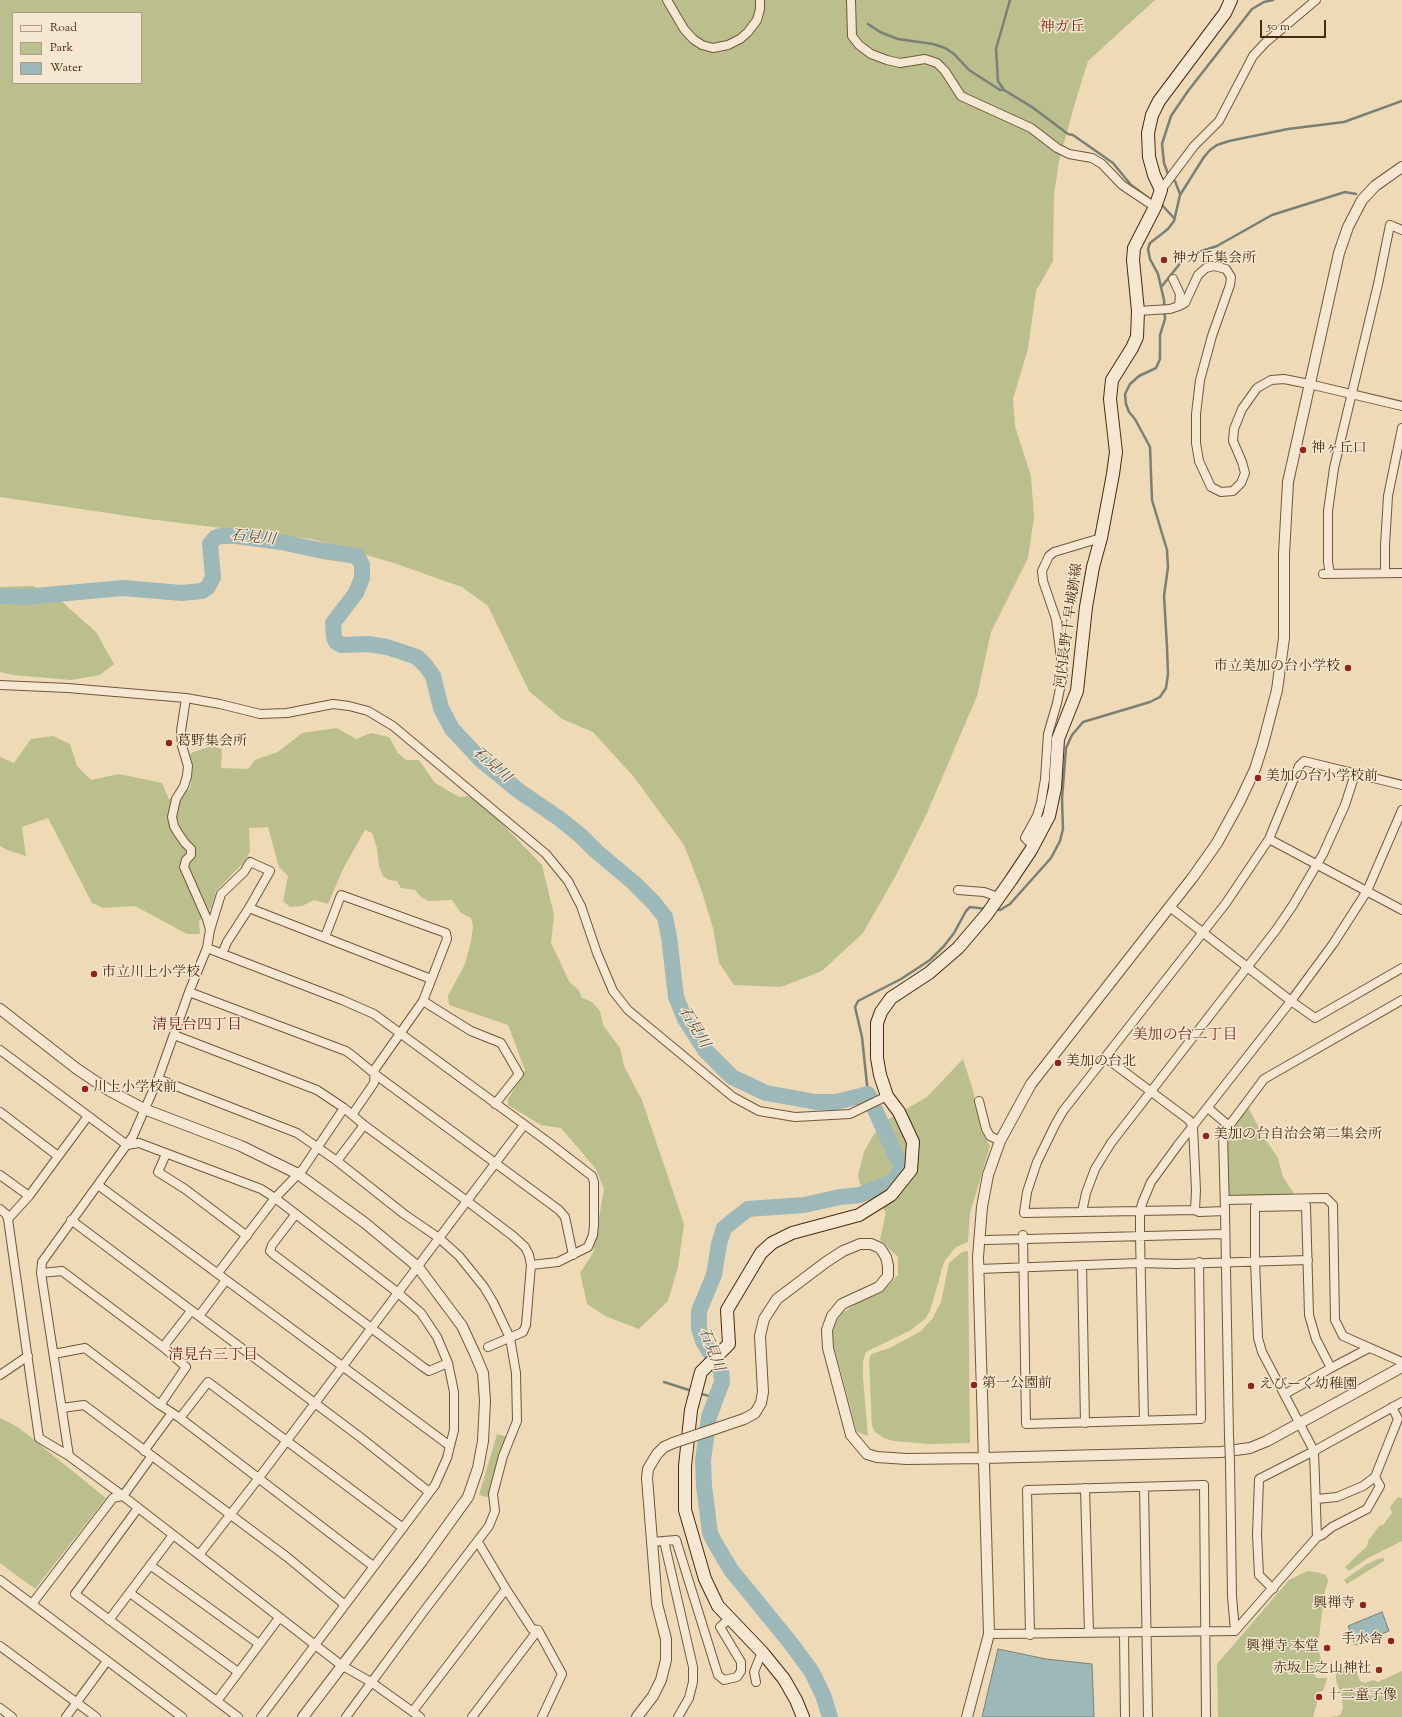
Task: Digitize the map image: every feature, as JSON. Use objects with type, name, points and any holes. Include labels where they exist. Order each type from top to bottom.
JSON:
[{"type":"main road","points":[[1161,190],[1154,176],[1149,157],[1148,133],[1152,115],[1160,101],[1225,13],[1231,0]]},
{"type":"main road","name":"河内長野千早城跡線","points":[[803,1717],[796,1700],[784,1679],[762,1652],[718,1606],[705,1579],[685,1510],[685,1466],[691,1410],[701,1372],[709,1362],[729,1344],[727,1310],[761,1253],[772,1243],[792,1233],[859,1215],[891,1195],[911,1170],[913,1142],[899,1112],[887,1096],[876,1058],[877,1023],[881,1012],[891,998],[929,973],[958,948],[993,905],[1031,850],[1049,816],[1055,788],[1058,739],[1077,691],[1086,607],[1093,567],[1101,538],[1116,452],[1110,399],[1112,380],[1132,348],[1137,337],[1141,311],[1133,260],[1134,248],[1155,207],[1161,190]]},
{"type":"street","points":[[667,0],[684,29],[693,39],[702,46],[713,48],[728,45],[748,32],[757,20],[760,9],[760,0]]},
{"type":"street","points":[[851,0],[852,36],[859,45],[871,54],[900,63],[925,59],[937,63],[945,71],[961,96],[1031,128],[1057,148],[1069,154],[1092,158],[1102,164],[1122,185],[1155,207]]},
{"type":"street","points":[[1161,190],[1194,146],[1219,121],[1253,56],[1264,43],[1316,0]]},
{"type":"street","points":[[967,1717],[989,1634],[979,1269],[979,1238],[982,1207],[988,1175],[1000,1141],[1031,1084],[1170,907],[1217,843],[1240,801],[1255,769],[1277,690],[1284,638],[1284,554],[1288,482],[1339,252],[1348,227],[1362,200],[1375,186],[1402,167]]},
{"type":"street","points":[[1402,230],[1390,226],[1378,284],[1334,468],[1328,511],[1328,562],[1326,574],[1402,573]]},
{"type":"street","points":[[1141,311],[1170,309],[1185,303],[1198,275],[1206,268],[1214,266],[1226,269],[1231,277],[1230,285],[1212,336],[1200,380],[1196,414],[1196,442],[1199,461],[1211,487],[1221,492],[1233,491],[1241,483],[1245,473],[1233,441],[1234,429],[1242,409],[1257,388],[1271,380],[1284,380],[1309,384],[1402,406]]},
{"type":"street","points":[[1173,279],[1180,294],[1179,306]]},
{"type":"street","points":[[1386,573],[1385,545],[1388,496],[1402,428]]},
{"type":"street","points":[[1049,816],[1040,822],[1028,841],[1026,838],[1037,816],[1042,798],[1048,734],[1057,703],[1063,674],[1056,619],[1043,581],[1042,571],[1050,556],[1054,552],[1101,538]]},
{"type":"street","points":[[0,685],[68,688],[186,698],[220,704],[260,714],[288,713],[333,704],[368,711],[382,719],[546,854],[568,881],[581,906],[597,953],[613,991],[628,1010],[733,1097],[759,1111],[795,1117],[850,1114],[887,1096]]},
{"type":"street","points":[[186,698],[181,731],[182,746],[188,771],[184,786],[176,799],[172,817],[174,826],[178,833],[185,844],[191,849],[191,855],[186,860],[184,867],[210,930]]},
{"type":"street","points":[[1225,1211],[1199,1212],[1195,1210],[1140,1210],[1023,1215],[1027,1192],[1037,1162],[1063,1111],[1226,903],[1269,839],[1299,766],[1304,761],[1402,785]]},
{"type":"street","points":[[1082,1212],[1086,1193],[1102,1157],[1150,1091],[1247,967],[1293,905],[1317,865],[1345,805],[1355,774]]},
{"type":"street","points":[[1144,1421],[1140,1210],[1151,1182],[1291,1001],[1333,944],[1368,891],[1402,810]]},
{"type":"street","points":[[1269,839],[1402,910]]},
{"type":"street","points":[[69,1456],[41,1273],[42,1262],[133,1136],[158,1079],[189,992],[207,948],[210,930],[221,894],[244,872],[250,862],[270,872],[227,942],[222,954]]},
{"type":"street","points":[[958,890],[984,892],[993,905]]},
{"type":"street","points":[[325,937],[341,895],[446,933],[447,939],[423,1001],[375,1069],[376,1075],[374,1083],[352,1115]]},
{"type":"street","points":[[1170,907],[1315,1018],[1402,968]]},
{"type":"street","points":[[249,908],[431,979]]},
{"type":"street","points":[[207,948],[374,1014],[592,1176],[594,1182],[593,1235],[588,1248],[558,1262],[531,1265]]},
{"type":"street","points":[[189,992],[346,1051],[562,1214],[565,1217],[573,1255]]},
{"type":"street","points":[[1235,1631],[1232,1596],[1223,1134],[1264,1078],[1402,1000]]},
{"type":"street","points":[[423,1001],[471,1031],[501,1043],[519,1074],[495,1104]]},
{"type":"street","points":[[0,1009],[110,1092],[144,1109],[241,1146],[298,1174],[365,1223],[418,1267],[462,1326],[482,1373],[485,1401],[483,1441],[478,1468],[468,1497],[464,1505],[303,1717]]},
{"type":"street","points":[[174,1035],[317,1090],[344,1108],[364,1125],[467,1201],[525,1247],[530,1255],[531,1265],[526,1325],[523,1332],[488,1347]]},
{"type":"street","points":[[0,1050],[127,1145],[139,1143],[261,1189],[275,1198],[295,1215],[398,1292],[420,1313],[437,1337],[448,1363],[454,1392],[454,1430],[447,1458],[435,1484],[260,1717]]},
{"type":"street","points":[[1106,1058],[1189,1120],[1193,1127],[1196,1190],[1195,1210]]},
{"type":"street","points":[[158,1079],[297,1133],[337,1161],[404,1214],[439,1238],[460,1256],[484,1287],[510,1338],[516,1373],[517,1421],[503,1456],[493,1494],[495,1511],[489,1526],[346,1717]]},
{"type":"street","points":[[979,1101],[986,1129],[990,1136],[1000,1141]]},
{"type":"street","points":[[218,1273],[248,1236],[275,1198],[303,1169],[344,1108]]},
{"type":"street","points":[[1208,1108],[1229,1126]]},
{"type":"street","points":[[0,1112],[58,1156]]},
{"type":"street","points":[[8,1219],[29,1196],[88,1116]]},
{"type":"street","points":[[337,1161],[364,1125]]},
{"type":"street","points":[[199,1555],[231,1516],[286,1440],[524,1125]]},
{"type":"street","points":[[166,1154],[158,1172],[185,1188],[248,1236]]},
{"type":"street","points":[[0,1175],[29,1196]]},
{"type":"street","points":[[98,1185],[450,1446]]},
{"type":"street","points":[[1225,1200],[1326,1198],[1333,1205],[1335,1320],[1343,1336],[1402,1362]]},
{"type":"street","points":[[1317,1537],[1317,1499],[1314,1451],[1262,1352],[1258,1338],[1255,1261],[1255,1207],[1306,1206],[1309,1315],[1311,1327],[1331,1368]]},
{"type":"street","points":[[0,1209],[6,1214],[8,1219],[39,1438],[69,1456],[123,1496],[341,1665],[371,1682],[420,1717]]},
{"type":"street","points":[[295,1215],[272,1245],[270,1251],[429,1371],[448,1363]]},
{"type":"street","points":[[72,1220],[429,1492]]},
{"type":"street","points":[[986,1240],[1023,1237],[1225,1234]]},
{"type":"street","points":[[1023,1237],[1026,1424],[1201,1419],[1199,1262]]},
{"type":"street","points":[[637,1717],[653,1696],[661,1680],[666,1660],[666,1640],[657,1604],[651,1542],[647,1488],[648,1469],[657,1454],[664,1447],[744,1419],[754,1414],[761,1403],[763,1392],[760,1336],[764,1319],[777,1299],[843,1251],[860,1244],[871,1244],[880,1248],[886,1257],[888,1266],[888,1276],[879,1287],[842,1304],[832,1316],[827,1330],[828,1348],[851,1435],[867,1454],[877,1457],[907,1459],[983,1458],[1236,1450],[1250,1448],[1267,1441],[1402,1367]]},
{"type":"street","points":[[979,1269],[1023,1266],[1308,1260]]},
{"type":"street","points":[[1082,1265],[1085,1423]]},
{"type":"street","points":[[41,1273],[62,1271],[163,1347],[186,1367],[160,1405]]},
{"type":"street","points":[[199,1316],[226,1280]]},
{"type":"street","points":[[163,1347],[191,1311]]},
{"type":"street","points":[[54,1354],[85,1348],[160,1405],[180,1418],[373,1566]]},
{"type":"street","points":[[1285,1394],[1369,1348]]},
{"type":"street","points":[[0,1375],[28,1356]]},
{"type":"street","points":[[180,1418],[208,1382],[403,1528]]},
{"type":"street","points":[[1272,1589],[1259,1575],[1257,1535],[1259,1479],[1314,1451],[1402,1402]]},
{"type":"street","points":[[62,1408],[84,1405],[287,1557],[345,1605]]},
{"type":"street","points":[[1317,1499],[1337,1497],[1363,1486],[1375,1477],[1398,1419],[1392,1407]]},
{"type":"street","points":[[144,1451],[172,1413]]},
{"type":"street","points":[[32,1604],[113,1498],[123,1496],[152,1457]]},
{"type":"street","points":[[989,1634],[1030,1635],[1124,1632],[1205,1633],[1235,1631],[1317,1537],[1322,1535],[1332,1526],[1367,1509],[1380,1486],[1375,1477]]},
{"type":"street","points":[[1030,1635],[1027,1490],[1204,1485],[1206,1717]]},
{"type":"street","points":[[1144,1486],[1148,1717]]},
{"type":"street","points":[[1085,1488],[1089,1633]]},
{"type":"street","points":[[138,1508],[74,1594],[238,1717]]},
{"type":"street","points":[[109,1620],[173,1536]]},
{"type":"street","points":[[651,1542],[676,1540],[718,1675],[724,1680],[737,1677],[741,1671],[741,1662],[720,1627],[729,1619]]},
{"type":"street","points":[[664,1541],[693,1667],[693,1682],[689,1698],[678,1717]]},
{"type":"street","points":[[478,1542],[506,1589],[532,1628],[538,1630],[562,1674],[542,1717]]},
{"type":"street","points":[[150,1565],[259,1644]]},
{"type":"street","points":[[0,1580],[182,1717]]},
{"type":"street","points":[[412,1711],[506,1589]]},
{"type":"street","points":[[130,1593],[238,1672]]},
{"type":"street","points":[[217,1701],[279,1618]]},
{"type":"street","points":[[472,1717],[538,1630]]},
{"type":"street","points":[[1124,1632],[1125,1717]]},
{"type":"street","points":[[0,1646],[96,1717]]},
{"type":"street","points":[[756,1682],[754,1672],[762,1652]]},
{"type":"street","points":[[66,1717],[107,1661]]},
{"type":"street","points":[[0,1708],[12,1717]]},
{"type":"green space","points":[[0,0],[1155,0],[1088,61],[1059,161],[1054,195],[1053,261],[1036,291],[1028,349],[1013,399],[1015,426],[1031,476],[1034,517],[1028,558],[991,632],[977,696],[927,813],[895,877],[863,933],[822,971],[781,987],[734,985],[719,963],[713,928],[701,889],[684,845],[633,776],[593,732],[562,719],[529,691],[488,606],[462,587],[394,563],[311,539],[148,519],[0,497]]},
{"type":"green space","points":[[33,586],[60,600],[96,632],[114,664],[100,675],[71,680],[13,675],[0,672],[0,587]]},
{"type":"green space","points":[[337,728],[356,739],[371,733],[389,737],[398,753],[406,760],[419,760],[435,783],[459,797],[470,796],[487,808],[542,865],[554,915],[551,943],[570,983],[578,989],[582,998],[592,1002],[600,1011],[603,1025],[620,1048],[624,1066],[642,1100],[684,1224],[678,1267],[668,1301],[639,1329],[605,1316],[587,1304],[580,1273],[593,1253],[604,1189],[596,1169],[561,1128],[541,1125],[508,1105],[508,1099],[525,1070],[508,1025],[449,1005],[448,996],[465,964],[471,941],[473,927],[471,918],[461,913],[452,900],[429,901],[422,898],[415,890],[401,888],[397,881],[389,880],[383,876],[379,867],[377,848],[372,833],[365,830],[344,867],[328,904],[314,900],[302,906],[290,907],[283,901],[288,876],[279,867],[268,827],[249,828],[250,851],[245,861],[216,891],[211,908],[199,921],[200,934],[187,934],[135,906],[103,908],[92,903],[48,818],[22,827],[26,856],[7,850],[0,846],[0,757],[14,763],[31,739],[53,736],[70,744],[77,766],[91,780],[119,774],[162,783],[169,799],[190,789],[193,766],[189,758],[191,753],[211,746],[222,749],[221,768],[248,769],[255,760],[278,752],[302,733]]},
{"type":"green space","points":[[963,1059],[973,1090],[981,1131],[990,1146],[970,1213],[968,1242],[956,1247],[944,1262],[930,1311],[925,1319],[911,1330],[866,1352],[863,1362],[863,1378],[868,1436],[857,1432],[837,1357],[830,1341],[833,1325],[842,1313],[860,1302],[881,1293],[898,1275],[898,1257],[880,1240],[886,1212],[860,1184],[858,1175],[860,1167],[864,1152],[872,1137],[883,1122],[927,1097]]},
{"type":"green space","points":[[1248,1107],[1262,1134],[1278,1158],[1283,1177],[1295,1195],[1230,1197],[1228,1194],[1226,1135]]},
{"type":"green space","points":[[968,1251],[970,1443],[931,1444],[893,1441],[884,1438],[875,1432],[872,1426],[869,1360],[871,1354],[890,1348],[921,1331],[932,1319],[941,1302],[949,1263],[962,1252]]},
{"type":"green space","points":[[0,1418],[18,1427],[106,1498],[35,1589],[0,1563]]},
{"type":"green space","points":[[497,1434],[509,1437],[491,1498],[479,1495]]},
{"type":"green space","points":[[1398,1497],[1402,1498],[1402,1541],[1368,1558],[1349,1571],[1345,1567],[1367,1546],[1368,1541],[1379,1526],[1383,1525],[1392,1513],[1390,1507]]},
{"type":"green space","points":[[1384,1558],[1384,1561],[1347,1584],[1344,1580],[1367,1564]]},
{"type":"green space","points":[[1307,1571],[1326,1575],[1328,1581],[1324,1595],[1319,1637],[1316,1641],[1324,1669],[1315,1670],[1314,1674],[1317,1678],[1327,1678],[1323,1691],[1317,1692],[1317,1703],[1313,1717],[1218,1717],[1217,1664],[1289,1580]]},
{"type":"green space","points":[[1353,1662],[1360,1681],[1365,1683],[1373,1680],[1378,1682],[1402,1671],[1402,1717],[1328,1717],[1338,1716],[1341,1714],[1343,1707],[1341,1694],[1336,1680],[1336,1674],[1341,1669]]},
{"type":"water","points":[[1382,1612],[1389,1631],[1355,1645],[1348,1626]]},
{"type":"water","points":[[998,1649],[1046,1659],[1092,1664],[1094,1717],[982,1717]]},
{"type":"waterway","points":[[1010,0],[996,49],[998,81],[1004,90],[1032,107],[1068,134],[1073,135],[1113,163],[1131,185],[1150,199]]},
{"type":"waterway","points":[[1168,174],[1164,163],[1162,144],[1171,116],[1188,91],[1252,9],[1264,2],[1273,0]]},
{"type":"waterway","points":[[868,24],[880,32],[898,39],[933,44],[945,48],[954,54],[969,70],[1000,90],[1003,90]]},
{"type":"waterway","points":[[995,909],[1000,910],[1010,904],[1051,858],[1060,841],[1063,829],[1062,799],[1066,748],[1072,735],[1083,722],[1150,702],[1160,697],[1166,688],[1168,674],[1164,596],[1168,567],[1167,550],[1152,500],[1150,447],[1135,419],[1129,412],[1125,394],[1130,384],[1139,376],[1156,368],[1160,359],[1160,335],[1165,319],[1164,300],[1158,274],[1150,259],[1148,249],[1150,243],[1168,229],[1174,221],[1180,195],[1204,157],[1217,145],[1229,141],[1288,129],[1344,122],[1402,101]]},
{"type":"waterway","points":[[1175,181],[1180,194]]},
{"type":"waterway","points":[[1162,286],[1186,256],[1217,246],[1272,215],[1345,192],[1356,194]]},
{"type":"waterway","points":[[1161,204],[1174,218]]},
{"type":"waterway","name":"石見川","points":[[0,596],[24,597],[123,588],[182,593],[202,591],[208,587],[213,577],[210,544],[215,538],[220,536],[236,536],[281,542],[323,551],[357,556],[362,565],[362,578],[356,593],[333,623],[336,642],[342,645],[368,644],[387,647],[417,657],[433,676],[441,708],[452,729],[481,760],[519,791],[560,819],[581,836],[596,851],[634,883],[654,903],[665,917],[669,937],[676,997],[685,1019],[705,1050],[732,1077],[766,1093],[816,1102],[836,1102],[868,1094],[902,1166],[895,1181],[860,1195],[840,1197],[804,1205],[748,1209],[724,1228],[719,1244],[714,1275],[699,1311],[699,1329],[703,1341],[721,1371],[722,1382],[709,1417],[703,1460],[704,1486],[710,1533],[731,1570],[789,1641],[812,1672],[823,1695],[830,1717]]},
{"type":"waterway","points":[[868,1094],[862,1037],[855,1007],[858,1001],[901,979],[930,960],[954,933],[966,911],[970,907],[986,909]]},
{"type":"waterway","points":[[664,1382],[692,1391]]},
{"type":"waterway","points":[[698,1393],[716,1398]]},
{"type":"place","name":"神ガ丘集会所","points":[[1164,260]]},
{"type":"place","name":"神ヶ丘口","points":[[1303,450]]},
{"type":"place","name":"市立美加の台小学校","points":[[1348,668]]},
{"type":"place","name":"葛野集会所","points":[[169,743]]},
{"type":"place","name":"美加の台小学校前","points":[[1258,778]]},
{"type":"place","name":"市立川上小学校","points":[[94,974]]},
{"type":"place","name":"美加の台北","points":[[1058,1063]]},
{"type":"place","name":"川上小学校前","points":[[85,1089]]},
{"type":"place","name":"美加の台自治会第二集会所","points":[[1206,1136]]},
{"type":"place","name":"第一公園前","points":[[974,1385]]},
{"type":"place","name":"えぴーく幼稚園","points":[[1251,1386]]},
{"type":"place","name":"興禅寺","points":[[1363,1605]]},
{"type":"place","name":"手水舎","points":[[1391,1641]]},
{"type":"place","name":"興禅寺 本堂","points":[[1327,1648]]},
{"type":"place","name":"赤坂上之山神社","points":[[1379,1670]]},
{"type":"place","name":"十二童子像","points":[[1319,1697]]},
{"type":"district","name":"神ガ丘","points":[[1062,28]]},
{"type":"district","name":"清見台四丁目","points":[[197,1026]]},
{"type":"district","name":"美加の台二丁目","points":[[1185,1036]]},
{"type":"district","name":"清見台三丁目","points":[[213,1356]]}]
